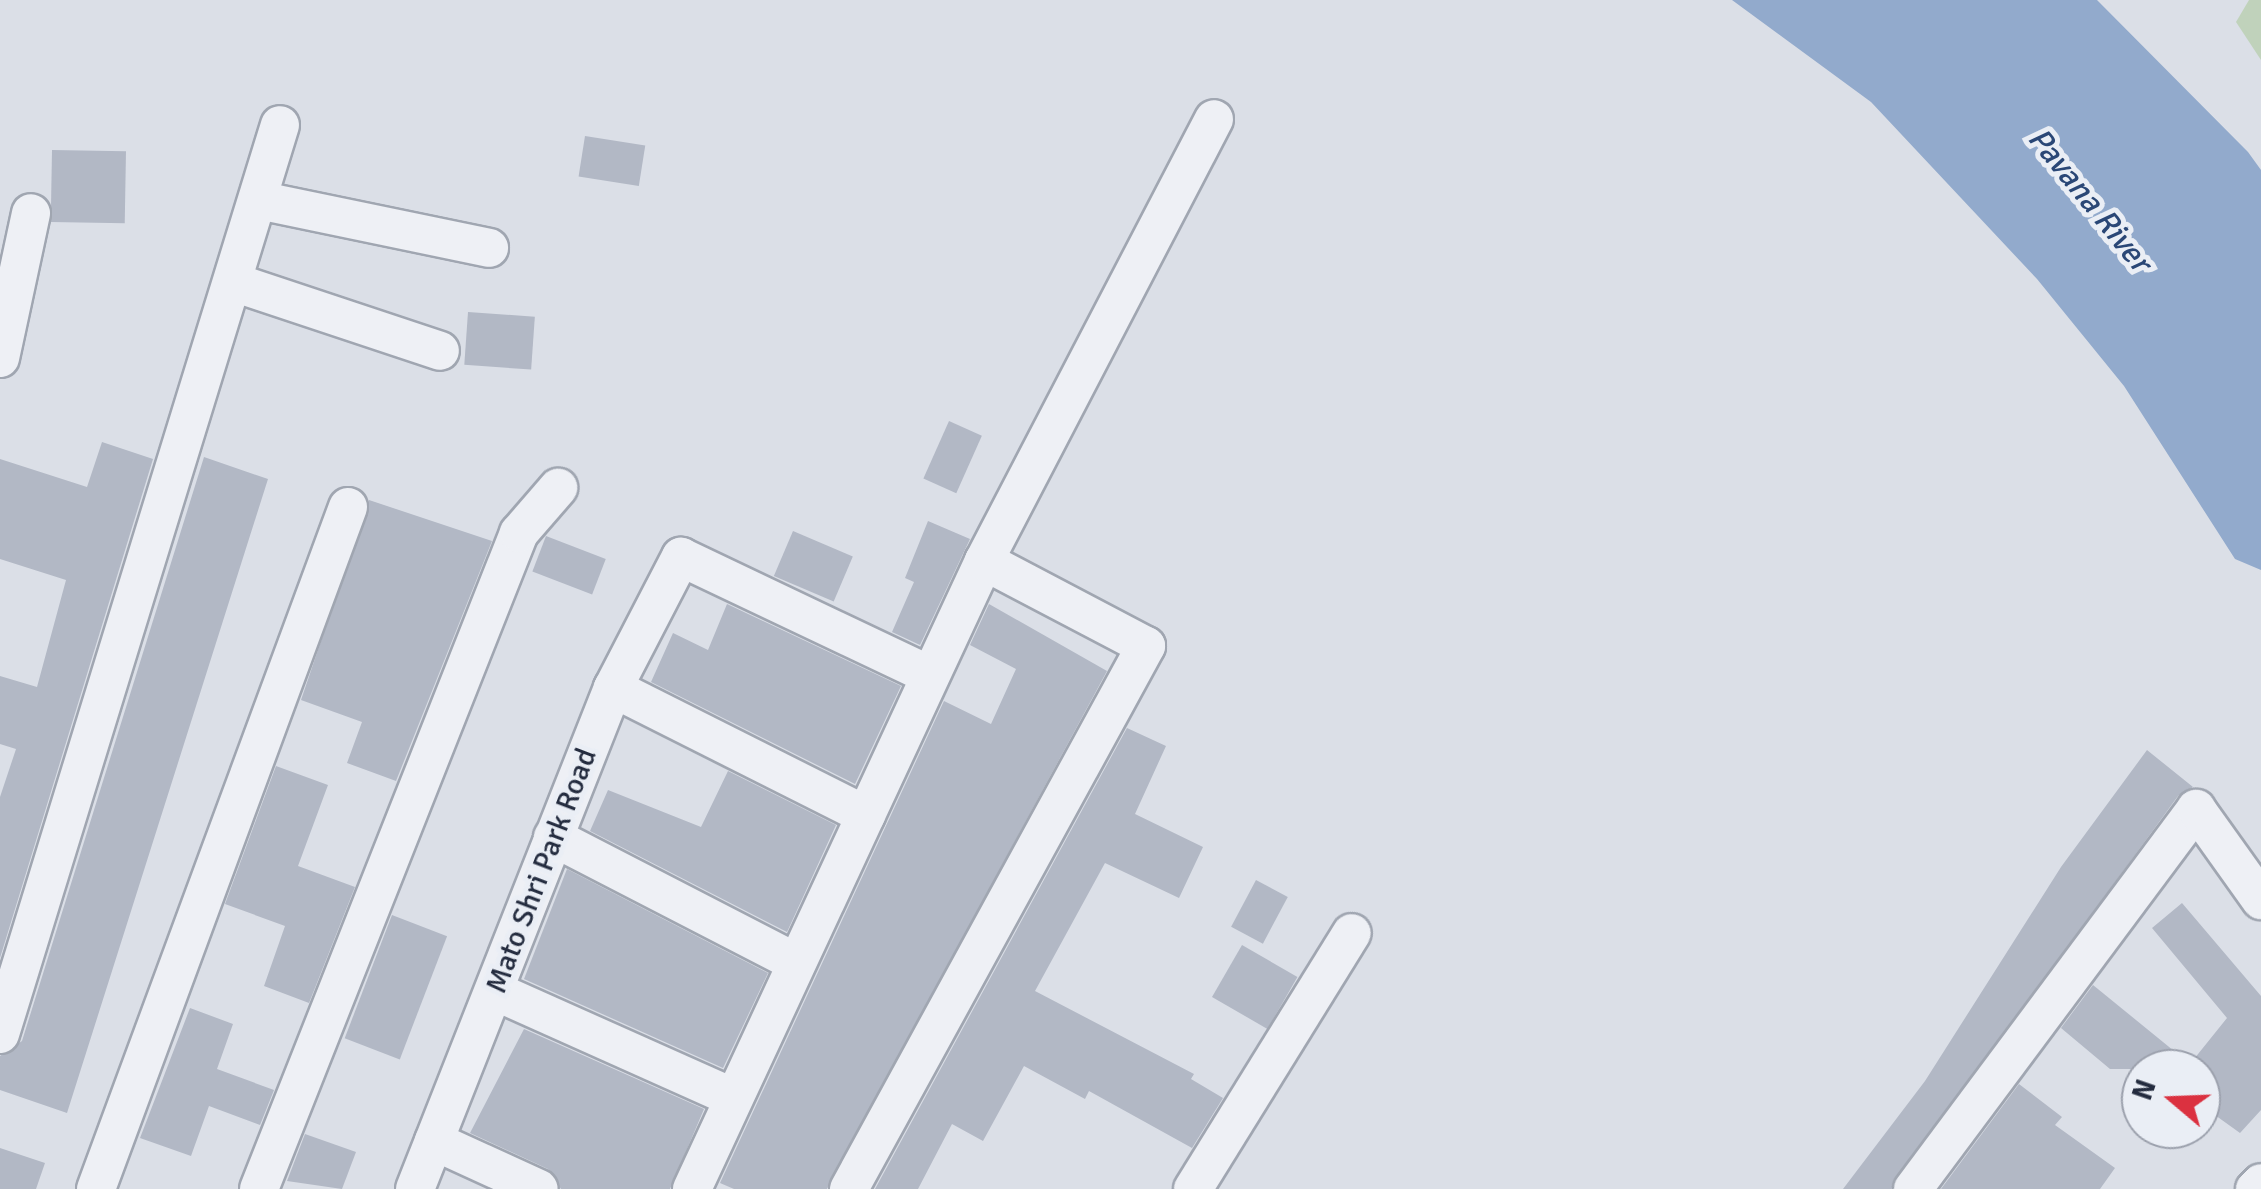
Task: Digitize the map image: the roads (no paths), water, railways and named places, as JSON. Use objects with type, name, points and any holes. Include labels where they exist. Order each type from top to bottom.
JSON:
[{"type":"street","points":[[692,1189],[793,961],[866,816],[984,561],[1214,119]]},
{"type":"street","points":[[0,1034],[280,125]]},
{"type":"street","points":[[258,200],[489,248]]},
{"type":"street","points":[[0,358],[31,213]]},
{"type":"street","points":[[234,282],[440,350]]},
{"type":"street","points":[[259,1189],[519,532],[558,488]]},
{"type":"street","points":[[96,1189],[348,507]]},
{"type":"street","name":"Mato Shri Park Road","points":[[414,1189],[497,992],[613,688],[681,557],[930,675]]},
{"type":"street","points":[[849,1189],[1146,646],[984,561]]},
{"type":"street","points":[[613,688],[866,816]]},
{"type":"street","points":[[1913,1189],[2196,809],[2261,900]]},
{"type":"street","points":[[553,837],[793,961]]},
{"type":"street","points":[[1193,1189],[1352,933]]},
{"type":"street","points":[[497,992],[732,1097]]},
{"type":"street","points":[[434,1141],[539,1189]]},
{"type":"street","points":[[2256,1189],[2261,1183]]},
{"type":"water","name":"Pavana River","points":[[1732,0],[2097,0],[2248,152],[2261,170],[2261,570],[2235,559],[2124,386],[2037,279],[1871,102]]}]
